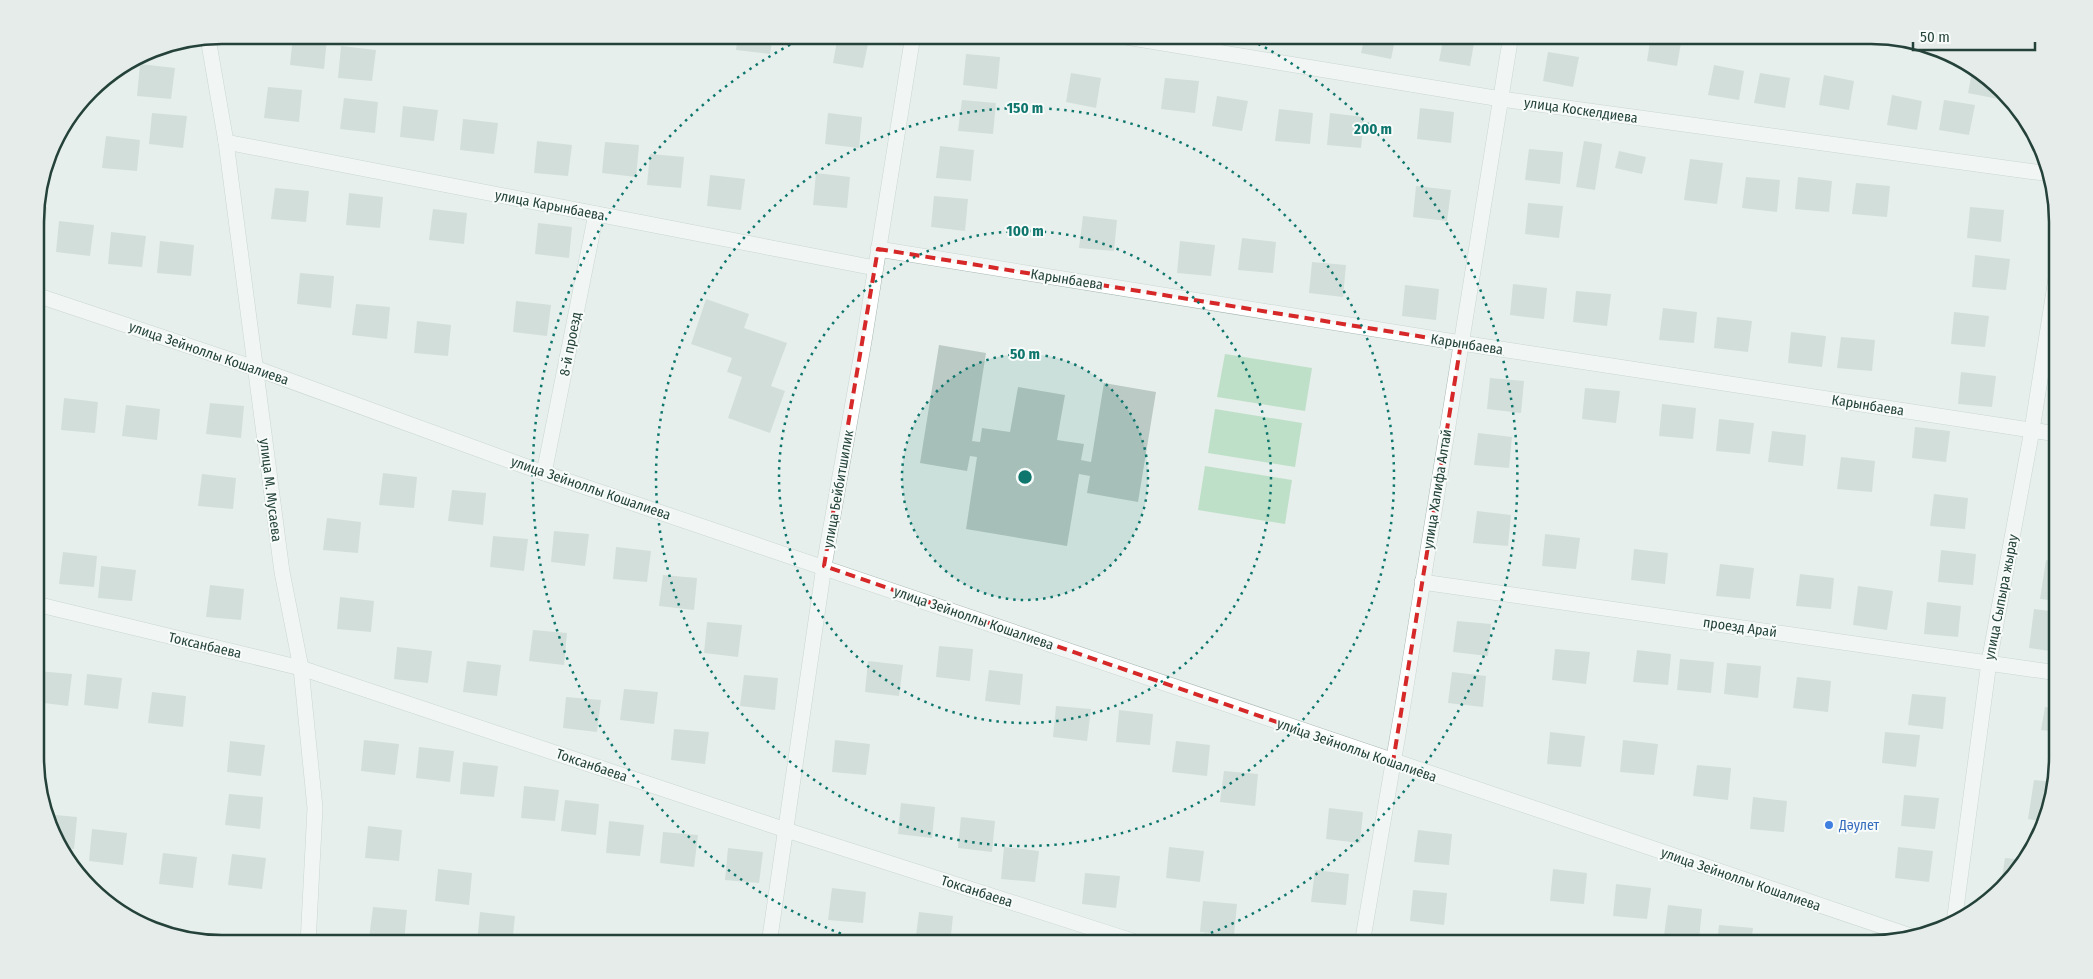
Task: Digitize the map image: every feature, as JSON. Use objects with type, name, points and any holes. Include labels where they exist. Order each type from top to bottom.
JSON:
[{"type":"street","name":"улица М. Мусаева","points":[[209,44],[226,142],[282,572],[301,668],[315,808],[308,935]]},
{"type":"street","name":"улица Бейбитшилик","points":[[770,935],[824,566],[912,44]]},
{"type":"street","name":"улица Коскелдиева","points":[[1168,44],[1500,99],[2042,173]]},
{"type":"street","name":"улица Халифа Алтай","points":[[1363,935],[1509,44]]},
{"type":"street","name":"улица Карынбаева","points":[[226,142],[875,268]]},
{"type":"street","name":"8-й проезд","points":[[544,473],[596,214]]},
{"type":"street","name":"Карынбаева","points":[[878,249],[1461,343],[2049,433]]},
{"type":"street","name":"улица Зейноллы Кошалиева","points":[[44,298],[255,368],[544,473],[824,566],[1392,762],[1899,933]]},
{"type":"street","name":"улица Сыпыра жырау","points":[[1955,914],[1989,662],[2032,430],[2049,323]]},
{"type":"street","name":"проезд Арай","points":[[1422,582],[2049,672]]},
{"type":"street","name":"Токсанбаева","points":[[44,606],[301,668],[786,830],[1114,935]]},
{"type":"highlighted area","points":[[878,249],[1461,343],[1393,762],[824,566]]},
{"type":"green space","points":[[1225,354],[1312,368],[1305,411],[1217,397]]},
{"type":"green space","points":[[1215,409],[1302,423],[1295,467],[1208,453]]},
{"type":"green space","points":[[1205,466],[1292,480],[1285,524],[1198,510]]},
{"type":"building","points":[[292,44],[326,44],[324,69],[290,65]]},
{"type":"building","points":[[737,44],[772,44],[770,54],[736,50]]},
{"type":"building","points":[[836,44],[868,44],[863,68],[833,63]]},
{"type":"building","points":[[1363,44],[1394,44],[1391,59],[1361,53]]},
{"type":"building","points":[[1442,44],[1474,44],[1470,66],[1439,61]]},
{"type":"building","points":[[1650,44],[1681,44],[1677,66],[1647,61]]},
{"type":"building","points":[[341,46],[376,50],[372,81],[338,78]]},
{"type":"building","points":[[1548,52],[1579,57],[1573,87],[1543,81]]},
{"type":"building","points":[[966,54],[1000,57],[997,89],[963,85]]},
{"type":"building","points":[[140,64],[175,68],[171,99],[137,96]]},
{"type":"building","points":[[1714,65],[1744,71],[1739,100],[1708,95]]},
{"type":"building","points":[[1071,73],[1101,78],[1096,108],[1066,102]]},
{"type":"building","points":[[1760,73],[1790,78],[1785,108],[1754,103]]},
{"type":"building","points":[[1824,75],[1854,81],[1849,110],[1819,105]]},
{"type":"building","points":[[1971,75],[1998,97],[1998,99],[1968,93]]},
{"type":"building","points":[[1165,78],[1199,81],[1195,113],[1161,109]]},
{"type":"building","points":[[268,87],[302,90],[299,122],[264,118]]},
{"type":"building","points":[[1892,95],[1922,101],[1917,130],[1887,125]]},
{"type":"building","points":[[1217,96],[1248,101],[1242,131],[1212,126]]},
{"type":"building","points":[[344,98],[378,102],[375,133],[340,129]]},
{"type":"building","points":[[962,100],[996,103],[993,134],[958,131]]},
{"type":"building","points":[[1944,100],[1975,105],[1969,135],[1939,130]]},
{"type":"building","points":[[403,106],[438,110],[434,141],[400,137]]},
{"type":"building","points":[[1420,108],[1454,112],[1451,143],[1417,139]]},
{"type":"building","points":[[1279,109],[1313,113],[1310,144],[1275,141]]},
{"type":"building","points":[[152,113],[187,116],[183,148],[149,144]]},
{"type":"building","points":[[828,113],[862,117],[859,148],[825,144]]},
{"type":"building","points":[[1330,113],[1364,117],[1361,148],[1327,145]]},
{"type":"building","points":[[463,119],[498,123],[494,154],[460,150]]},
{"type":"building","points":[[106,136],[140,140],[137,171],[102,168]]},
{"type":"building","points":[[537,141],[572,145],[568,176],[534,173]]},
{"type":"building","points":[[1584,141],[1602,144],[1595,190],[1576,187]]},
{"type":"building","points":[[605,142],[639,145],[636,177],[602,173]]},
{"type":"building","points":[[940,146],[974,150],[971,181],[936,178]]},
{"type":"building","points":[[1529,149],[1563,152],[1560,184],[1525,180]]},
{"type":"building","points":[[1619,151],[1646,157],[1642,174],[1615,168]]},
{"type":"building","points":[[650,154],[684,157],[681,188],[647,185]]},
{"type":"building","points":[[1690,159],[1723,163],[1717,204],[1684,200]]},
{"type":"building","points":[[816,173],[850,177],[847,208],[813,205]]},
{"type":"building","points":[[710,175],[745,179],[741,210],[707,206]]},
{"type":"building","points":[[1746,177],[1780,180],[1777,212],[1742,208]]},
{"type":"building","points":[[1798,177],[1832,181],[1829,212],[1795,209]]},
{"type":"building","points":[[1856,183],[1890,186],[1887,217],[1852,214]]},
{"type":"building","points":[[1416,186],[1451,190],[1447,221],[1413,217]]},
{"type":"building","points":[[275,188],[309,191],[306,222],[271,219]]},
{"type":"building","points":[[349,193],[383,197],[380,228],[346,225]]},
{"type":"building","points":[[934,196],[968,199],[965,231],[931,227]]},
{"type":"building","points":[[1528,203],[1563,206],[1559,238],[1525,234]]},
{"type":"building","points":[[44,207],[47,207],[44,238]]},
{"type":"building","points":[[1970,207],[2004,210],[2001,242],[1967,238]]},
{"type":"building","points":[[433,209],[467,213],[464,244],[429,240]]},
{"type":"building","points":[[1083,216],[1117,220],[1114,251],[1079,248]]},
{"type":"building","points":[[59,221],[94,225],[90,256],[56,252]]},
{"type":"building","points":[[538,223],[572,227],[569,258],[535,254]]},
{"type":"building","points":[[111,232],[146,236],[142,267],[108,264]]},
{"type":"building","points":[[1242,238],[1276,242],[1273,273],[1238,270]]},
{"type":"building","points":[[160,241],[194,245],[191,276],[157,273]]},
{"type":"building","points":[[1180,241],[1215,245],[1211,276],[1177,273]]},
{"type":"building","points":[[1975,255],[2010,259],[2006,290],[1972,287]]},
{"type":"building","points":[[1312,262],[1346,265],[1343,297],[1309,293]]},
{"type":"building","points":[[300,273],[334,276],[331,308],[297,304]]},
{"type":"building","points":[[1513,284],[1547,288],[1544,319],[1510,315]]},
{"type":"building","points":[[1405,285],[1439,289],[1436,320],[1402,316]]},
{"type":"building","points":[[1576,291],[1611,294],[1607,326],[1573,322]]},
{"type":"building","points":[[706,299],[749,314],[744,328],[787,343],[771,386],[785,391],[770,433],[728,418],[742,377],[727,372],[732,358],[691,344]]},
{"type":"building","points":[[516,301],[551,305],[547,336],[513,332]]},
{"type":"building","points":[[356,304],[390,307],[387,339],[352,335]]},
{"type":"building","points":[[1663,308],[1697,312],[1694,343],[1659,340]]},
{"type":"building","points":[[1954,312],[1989,316],[1985,347],[1951,344]]},
{"type":"building","points":[[1717,317],[1752,321],[1748,352],[1714,348]]},
{"type":"building","points":[[417,321],[451,325],[448,356],[414,353]]},
{"type":"building","points":[[1791,332],[1826,336],[1822,367],[1788,363]]},
{"type":"building","points":[[1841,337],[1875,340],[1872,371],[1837,368]]},
{"type":"building","points":[[939,345],[986,353],[972,441],[980,442],[982,428],[1010,432],[1018,387],[1065,395],[1057,440],[1084,444],[1081,460],[1091,462],[1104,383],[1156,392],[1138,502],[1087,493],[1090,476],[1079,474],[1067,546],[966,529],[977,457],[970,456],[967,471],[920,463]]},
{"type":"building","points":[[1961,372],[1996,376],[1992,407],[1958,404]]},
{"type":"building","points":[[1490,378],[1524,381],[1521,413],[1487,409]]},
{"type":"building","points":[[1585,388],[1620,391],[1616,423],[1582,419]]},
{"type":"building","points":[[64,398],[98,402],[95,433],[61,430]]},
{"type":"building","points":[[210,403],[244,406],[241,438],[206,434]]},
{"type":"building","points":[[1662,404],[1696,408],[1693,439],[1659,436]]},
{"type":"building","points":[[126,405],[160,409],[157,440],[122,436]]},
{"type":"building","points":[[1719,419],[1754,423],[1750,454],[1716,451]]},
{"type":"building","points":[[1915,427],[1950,431],[1946,462],[1912,458]]},
{"type":"building","points":[[1772,431],[1806,435],[1803,466],[1768,462]]},
{"type":"building","points":[[1478,433],[1512,437],[1509,468],[1474,465]]},
{"type":"building","points":[[1841,457],[1875,461],[1872,492],[1837,489]]},
{"type":"building","points":[[383,473],[417,477],[414,508],[379,505]]},
{"type":"building","points":[[202,474],[236,478],[233,509],[198,506]]},
{"type":"building","points":[[452,490],[486,493],[483,525],[448,521]]},
{"type":"building","points":[[1934,494],[1968,498],[1965,529],[1930,526]]},
{"type":"building","points":[[1477,511],[1511,515],[1508,546],[1473,543]]},
{"type":"building","points":[[327,518],[361,522],[358,553],[323,550]]},
{"type":"building","points":[[554,531],[589,534],[585,566],[551,562]]},
{"type":"building","points":[[1545,534],[1580,538],[1576,569],[1542,566]]},
{"type":"building","points":[[493,536],[528,539],[524,571],[490,567]]},
{"type":"building","points":[[616,547],[651,551],[647,582],[613,579]]},
{"type":"building","points":[[1634,549],[1668,553],[1665,584],[1631,580]]},
{"type":"building","points":[[1941,550],[1976,554],[1973,585],[1938,582]]},
{"type":"building","points":[[63,552],[97,556],[94,587],[59,584]]},
{"type":"building","points":[[2046,560],[2049,561],[2049,600],[2040,599]]},
{"type":"building","points":[[1720,564],[1754,568],[1750,599],[1716,596]]},
{"type":"building","points":[[101,566],[136,570],[132,601],[98,598]]},
{"type":"building","points":[[1800,574],[1834,578],[1831,609],[1796,606]]},
{"type":"building","points":[[663,575],[697,578],[694,610],[659,606]]},
{"type":"building","points":[[210,585],[244,589],[241,620],[206,617]]},
{"type":"building","points":[[1858,586],[1893,591],[1887,630],[1853,625]]},
{"type":"building","points":[[340,597],[374,601],[371,632],[337,629]]},
{"type":"building","points":[[1927,602],[1961,606],[1958,637],[1924,634]]},
{"type":"building","points":[[2034,609],[2049,611],[2049,651],[2029,648]]},
{"type":"building","points":[[1457,621],[1491,624],[1488,656],[1453,652]]},
{"type":"building","points":[[707,622],[742,625],[738,657],[704,653]]},
{"type":"building","points":[[533,630],[567,633],[564,665],[529,661]]},
{"type":"building","points":[[939,646],[973,649],[970,681],[936,677]]},
{"type":"building","points":[[397,647],[432,651],[428,683],[394,679]]},
{"type":"building","points":[[1555,649],[1590,652],[1586,684],[1552,680]]},
{"type":"building","points":[[1637,650],[1671,654],[1668,685],[1633,682]]},
{"type":"building","points":[[1680,659],[1714,662],[1711,693],[1677,690]]},
{"type":"building","points":[[467,661],[501,665],[497,696],[463,692]]},
{"type":"building","points":[[868,661],[903,665],[899,696],[865,692]]},
{"type":"building","points":[[1727,663],[1761,666],[1758,698],[1724,694]]},
{"type":"building","points":[[989,670],[1023,674],[1020,705],[985,701]]},
{"type":"building","points":[[44,672],[72,674],[68,706],[44,703]]},
{"type":"building","points":[[1452,672],[1486,676],[1483,707],[1448,703]]},
{"type":"building","points":[[87,674],[122,678],[118,709],[84,705]]},
{"type":"building","points":[[744,675],[778,678],[775,710],[740,706]]},
{"type":"building","points":[[1797,677],[1831,681],[1828,712],[1793,708]]},
{"type":"building","points":[[624,689],[658,692],[654,724],[620,720]]},
{"type":"building","points":[[152,692],[186,696],[183,727],[148,723]]},
{"type":"building","points":[[1912,694],[1946,697],[1943,729],[1908,725]]},
{"type":"building","points":[[566,697],[601,700],[597,732],[563,728]]},
{"type":"building","points":[[1056,706],[1091,709],[1087,741],[1053,737]]},
{"type":"building","points":[[2045,707],[2049,708],[2049,731],[2041,730]]},
{"type":"building","points":[[1119,710],[1153,714],[1150,745],[1116,742]]},
{"type":"building","points":[[674,729],[709,732],[705,764],[671,760]]},
{"type":"building","points":[[1550,732],[1585,736],[1581,767],[1547,764]]},
{"type":"building","points":[[1885,732],[1920,735],[1916,767],[1882,763]]},
{"type":"building","points":[[364,740],[399,744],[395,775],[361,771]]},
{"type":"building","points":[[835,740],[870,744],[866,775],[832,772]]},
{"type":"building","points":[[1623,740],[1658,744],[1654,775],[1620,772]]},
{"type":"building","points":[[230,741],[265,745],[261,776],[227,772]]},
{"type":"building","points":[[1176,741],[1210,745],[1207,776],[1172,772]]},
{"type":"building","points":[[419,747],[454,751],[450,782],[416,778]]},
{"type":"building","points":[[463,762],[498,766],[494,797],[460,794]]},
{"type":"building","points":[[1697,765],[1731,768],[1728,800],[1693,796]]},
{"type":"building","points":[[1224,771],[1258,774],[1255,806],[1220,802]]},
{"type":"building","points":[[2034,780],[2048,781],[2038,821],[2028,819]]},
{"type":"building","points":[[524,786],[559,790],[555,821],[521,818]]},
{"type":"building","points":[[229,794],[263,797],[260,829],[225,825]]},
{"type":"building","points":[[1904,795],[1939,798],[1935,829],[1901,826]]},
{"type":"building","points":[[1753,797],[1787,801],[1784,832],[1750,829]]},
{"type":"building","points":[[565,800],[599,804],[596,835],[561,831]]},
{"type":"building","points":[[901,803],[935,807],[932,838],[898,834]]},
{"type":"building","points":[[1329,808],[1363,812],[1360,843],[1326,839]]},
{"type":"building","points":[[53,815],[77,817],[74,849],[69,848]]},
{"type":"building","points":[[961,817],[995,821],[992,852],[958,848]]},
{"type":"building","points":[[609,821],[644,825],[640,856],[606,853]]},
{"type":"building","points":[[368,826],[402,830],[399,861],[365,858]]},
{"type":"building","points":[[92,829],[127,833],[123,865],[89,861]]},
{"type":"building","points":[[1418,830],[1452,834],[1449,865],[1414,862]]},
{"type":"building","points":[[663,832],[698,835],[694,867],[660,863]]},
{"type":"building","points":[[1004,847],[1039,851],[1035,882],[1001,879]]},
{"type":"building","points":[[1169,847],[1204,851],[1200,882],[1166,878]]},
{"type":"building","points":[[1898,847],[1933,851],[1929,882],[1895,878]]},
{"type":"building","points":[[728,848],[763,852],[759,883],[725,880]]},
{"type":"building","points":[[163,853],[197,857],[193,888],[159,884]]},
{"type":"building","points":[[232,854],[266,858],[262,889],[228,885]]},
{"type":"building","points":[[2005,858],[2017,859],[2005,875],[2002,878]]},
{"type":"building","points":[[438,869],[472,873],[469,905],[435,901]]},
{"type":"building","points":[[1553,869],[1587,873],[1584,904],[1550,901]]},
{"type":"building","points":[[1315,870],[1349,874],[1346,905],[1311,902]]},
{"type":"building","points":[[1085,873],[1120,876],[1116,908],[1082,904]]},
{"type":"building","points":[[1616,884],[1651,888],[1647,919],[1613,916]]},
{"type":"building","points":[[832,888],[866,892],[863,923],[828,920]]},
{"type":"building","points":[[1413,890],[1447,893],[1444,925],[1410,921]]},
{"type":"building","points":[[1203,901],[1237,904],[1234,935],[1200,932]]},
{"type":"building","points":[[1668,905],[1702,909],[1699,935],[1664,935]]},
{"type":"building","points":[[373,907],[407,910],[405,935],[369,935]]},
{"type":"building","points":[[480,912],[515,916],[513,935],[478,935]]},
{"type":"building","points":[[919,912],[953,916],[951,935],[916,935]]},
{"type":"building","points":[[1719,925],[1753,928],[1752,935],[1718,935]]},
{"type":"place","name":"Дәулет","points":[[1829,825]]}]
